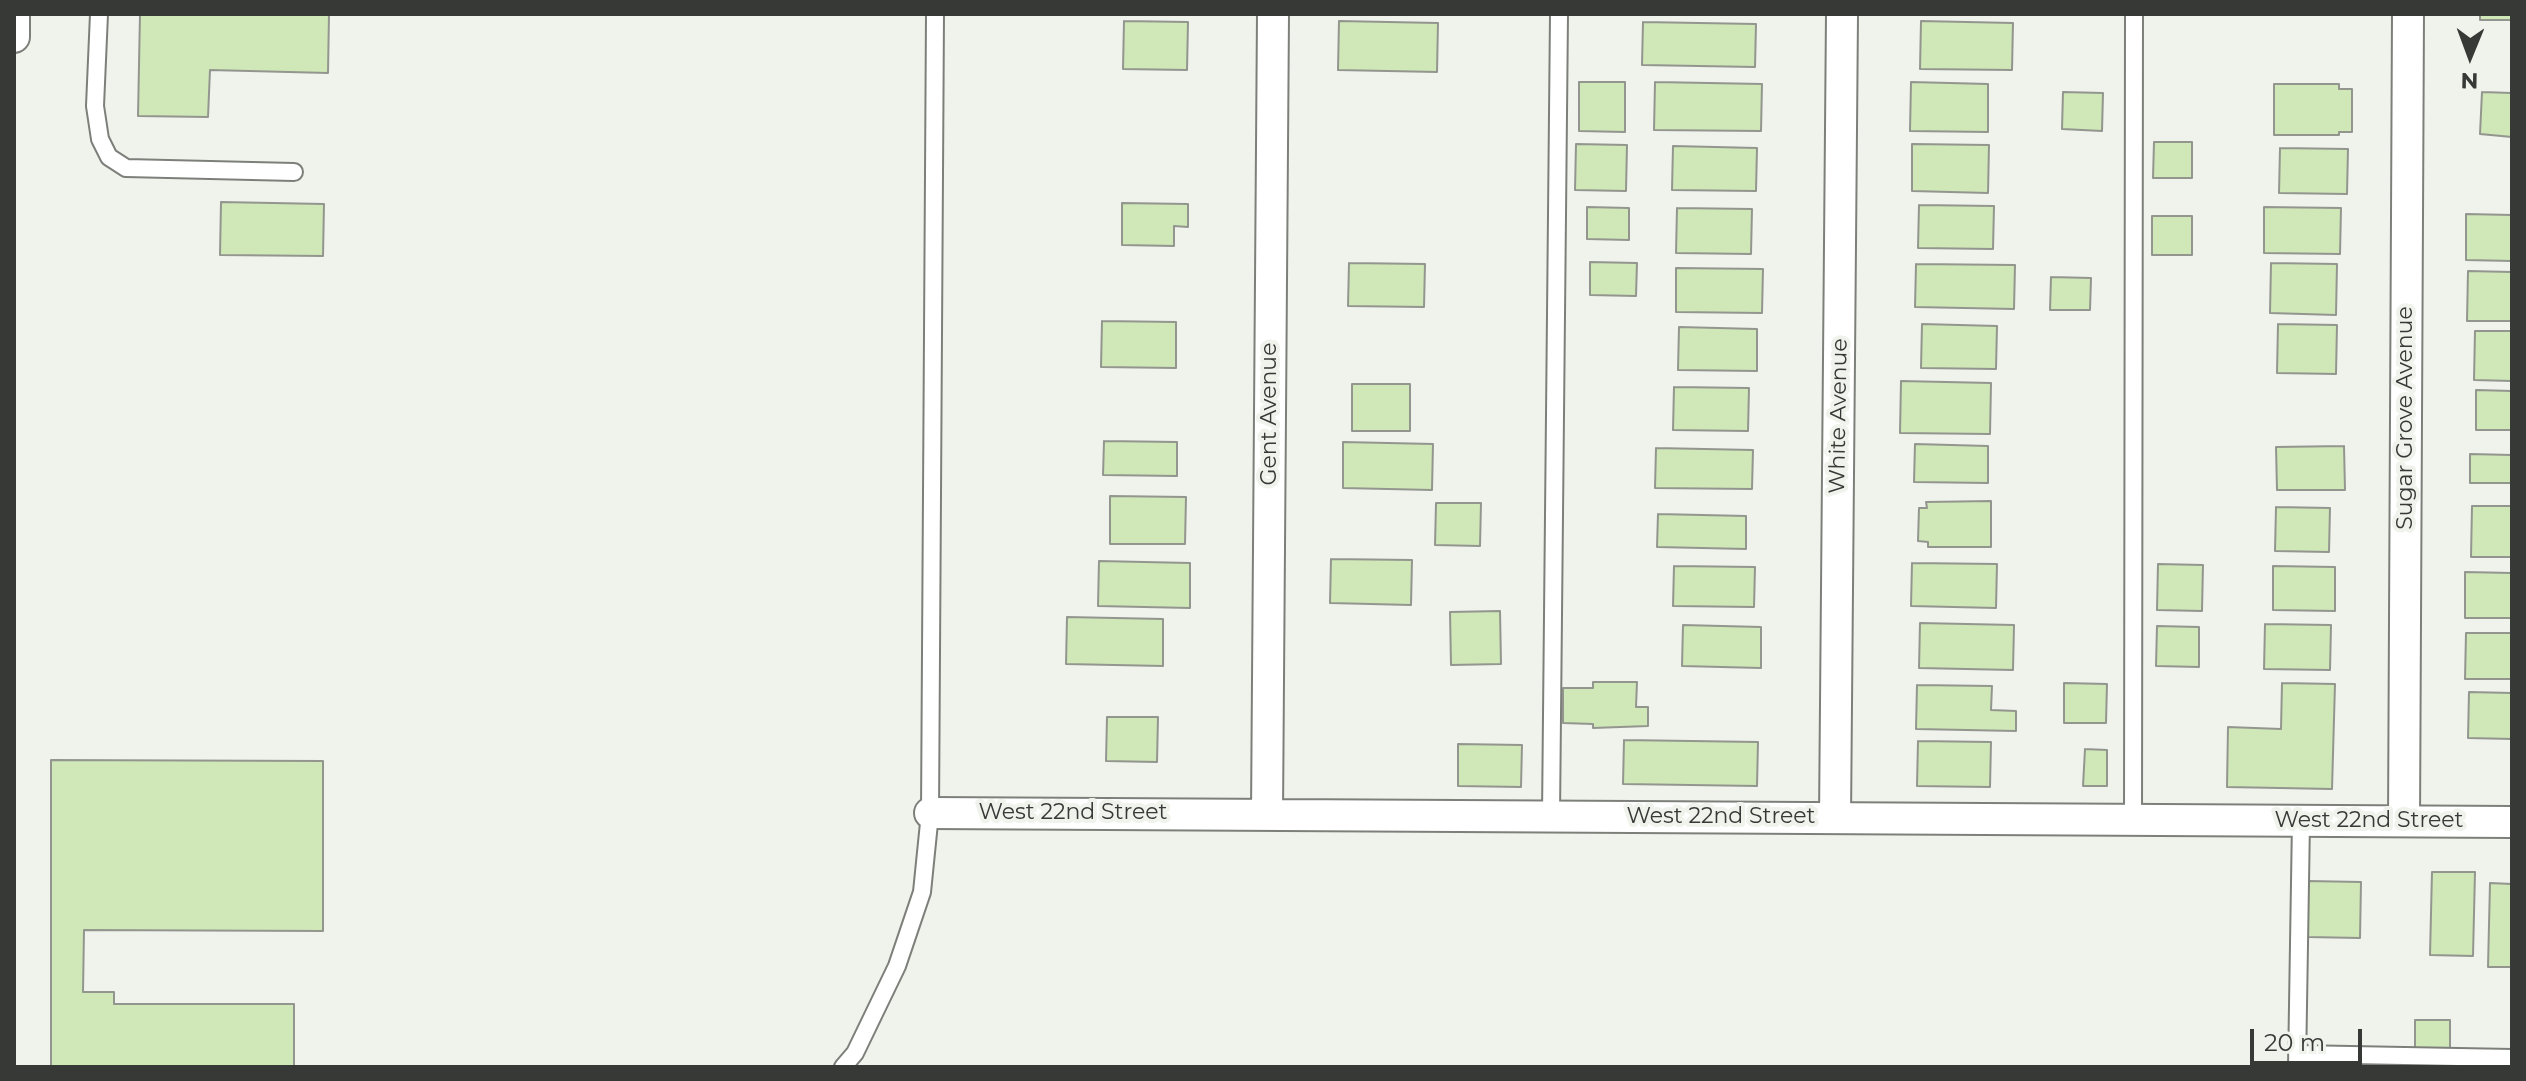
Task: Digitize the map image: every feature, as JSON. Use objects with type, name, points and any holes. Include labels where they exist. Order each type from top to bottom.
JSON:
[{"type":"street","points":[[14,14],[14,37]]},
{"type":"street","name":"Gent Avenue","points":[[1267,813],[1273,14]]},
{"type":"street","name":"White Avenue","points":[[1835,818],[1842,14]]},
{"type":"street","name":"Sugar Grove Avenue","points":[[2404,821],[2408,14]]},
{"type":"street","name":"West 22nd Street","points":[[930,813],[2512,822]]},
{"type":"lane","points":[[99,14],[95,106],[100,139],[109,157],[126,168],[294,172]]},
{"type":"lane","points":[[843,1067],[855,1053],[897,966],[922,892],[930,813],[935,14]]},
{"type":"lane","points":[[1551,815],[1559,14]]},
{"type":"lane","points":[[2133,820],[2134,14]]},
{"type":"lane","points":[[2301,821],[2297,1061],[2512,1058]]},
{"type":"building","points":[[140,14],[329,14],[328,73],[210,70],[208,117],[138,116]]},
{"type":"building","points":[[2480,14],[2512,14],[2512,20],[2480,20]]},
{"type":"building","points":[[1124,21],[1188,22],[1187,70],[1123,69]]},
{"type":"building","points":[[1339,21],[1438,23],[1437,72],[1338,70]]},
{"type":"building","points":[[1921,21],[2013,23],[2012,70],[1920,69]]},
{"type":"building","points":[[1643,22],[1756,24],[1755,67],[1642,65]]},
{"type":"building","points":[[1579,82],[1625,82],[1625,132],[1579,131]]},
{"type":"building","points":[[1655,82],[1762,84],[1761,131],[1654,130]]},
{"type":"building","points":[[1911,82],[1988,84],[1988,132],[1910,131]]},
{"type":"building","points":[[2274,84],[2339,84],[2339,89],[2352,89],[2352,132],[2339,132],[2339,135],[2274,135]]},
{"type":"building","points":[[2063,92],[2103,93],[2102,131],[2062,129]]},
{"type":"building","points":[[2482,92],[2512,93],[2512,137],[2480,134]]},
{"type":"building","points":[[2154,142],[2192,142],[2192,178],[2153,178]]},
{"type":"building","points":[[1576,144],[1627,145],[1626,191],[1575,190]]},
{"type":"building","points":[[1912,144],[1989,145],[1988,193],[1912,191]]},
{"type":"building","points":[[1673,146],[1757,148],[1756,191],[1672,190]]},
{"type":"building","points":[[2280,148],[2348,149],[2347,194],[2279,193]]},
{"type":"building","points":[[221,202],[324,204],[323,256],[220,255]]},
{"type":"building","points":[[1122,203],[1188,204],[1188,227],[1174,226],[1174,246],[1122,245]]},
{"type":"building","points":[[1919,205],[1994,206],[1993,249],[1918,248]]},
{"type":"building","points":[[1587,207],[1629,208],[1629,240],[1587,239]]},
{"type":"building","points":[[2264,207],[2341,208],[2340,254],[2264,253]]},
{"type":"building","points":[[1677,208],[1752,209],[1751,254],[1676,253]]},
{"type":"building","points":[[2466,214],[2512,215],[2512,261],[2466,260]]},
{"type":"building","points":[[2152,216],[2192,216],[2192,255],[2152,255]]},
{"type":"building","points":[[1590,262],[1637,263],[1636,296],[1590,295]]},
{"type":"building","points":[[1349,263],[1425,264],[1424,307],[1348,306]]},
{"type":"building","points":[[2271,263],[2337,264],[2336,315],[2270,313]]},
{"type":"building","points":[[1916,264],[2015,265],[2014,309],[1915,307]]},
{"type":"building","points":[[1676,268],[1763,269],[1762,313],[1676,312]]},
{"type":"building","points":[[2468,271],[2512,272],[2512,321],[2467,321]]},
{"type":"building","points":[[2051,277],[2091,278],[2090,310],[2050,310]]},
{"type":"building","points":[[1102,321],[1176,322],[1176,368],[1101,367]]},
{"type":"building","points":[[1922,324],[1997,326],[1996,369],[1921,368]]},
{"type":"building","points":[[2278,324],[2337,325],[2336,374],[2277,373]]},
{"type":"building","points":[[1679,327],[1757,329],[1757,371],[1678,370]]},
{"type":"building","points":[[2475,331],[2512,331],[2512,381],[2474,380]]},
{"type":"building","points":[[1901,381],[1991,383],[1990,434],[1900,433]]},
{"type":"building","points":[[1352,384],[1410,384],[1410,431],[1352,431]]},
{"type":"building","points":[[1674,387],[1749,388],[1748,431],[1673,430]]},
{"type":"building","points":[[2476,390],[2512,391],[2512,430],[2476,430]]},
{"type":"building","points":[[1104,441],[1177,442],[1177,476],[1103,475]]},
{"type":"building","points":[[1343,442],[1433,444],[1432,490],[1343,488]]},
{"type":"building","points":[[1915,444],[1988,446],[1988,483],[1914,482]]},
{"type":"building","points":[[2344,446],[2345,490],[2277,490],[2276,447]]},
{"type":"building","points":[[1656,448],[1753,450],[1752,489],[1655,488]]},
{"type":"building","points":[[2470,454],[2512,455],[2512,483],[2470,483]]},
{"type":"building","points":[[1110,496],[1186,497],[1185,544],[1110,544]]},
{"type":"building","points":[[1991,501],[1991,547],[1928,547],[1928,542],[1918,541],[1919,508],[1927,508],[1926,502]]},
{"type":"building","points":[[1436,503],[1481,503],[1480,546],[1435,545]]},
{"type":"building","points":[[2472,506],[2512,506],[2512,557],[2471,557]]},
{"type":"building","points":[[2276,507],[2330,508],[2329,552],[2275,551]]},
{"type":"building","points":[[1658,514],[1746,516],[1746,549],[1657,547]]},
{"type":"building","points":[[1331,559],[1412,560],[1411,605],[1330,603]]},
{"type":"building","points":[[1099,561],[1190,563],[1190,608],[1098,606]]},
{"type":"building","points":[[1912,563],[1997,564],[1996,608],[1911,606]]},
{"type":"building","points":[[2158,564],[2203,565],[2202,611],[2157,610]]},
{"type":"building","points":[[1674,566],[1755,567],[1754,607],[1673,606]]},
{"type":"building","points":[[2273,566],[2335,567],[2335,611],[2273,610]]},
{"type":"building","points":[[2465,572],[2512,573],[2512,618],[2465,618]]},
{"type":"building","points":[[1500,611],[1501,664],[1451,665],[1450,612]]},
{"type":"building","points":[[1067,617],[1163,619],[1163,666],[1066,664]]},
{"type":"building","points":[[1920,623],[2014,625],[2013,670],[1919,668]]},
{"type":"building","points":[[2265,624],[2331,625],[2330,670],[2264,669]]},
{"type":"building","points":[[1683,625],[1761,627],[1761,668],[1682,666]]},
{"type":"building","points":[[2157,626],[2199,627],[2199,667],[2156,666]]},
{"type":"building","points":[[2466,633],[2512,633],[2512,679],[2465,679]]},
{"type":"building","points":[[1593,682],[1637,682],[1636,707],[1648,707],[1648,726],[1593,728],[1593,724],[1563,723],[1563,688],[1593,688]]},
{"type":"building","points":[[2064,683],[2107,684],[2106,723],[2064,723]]},
{"type":"building","points":[[2282,683],[2335,684],[2332,789],[2227,787],[2228,727],[2281,729]]},
{"type":"building","points":[[1917,685],[1992,686],[1991,710],[2016,711],[2016,731],[1916,729]]},
{"type":"building","points":[[2469,692],[2512,693],[2512,739],[2468,738]]},
{"type":"building","points":[[1107,717],[1158,717],[1157,762],[1106,761]]},
{"type":"building","points":[[1624,740],[1758,742],[1757,786],[1623,784]]},
{"type":"building","points":[[1918,741],[1991,742],[1990,787],[1917,786]]},
{"type":"building","points":[[1458,744],[1522,745],[1521,787],[1458,786]]},
{"type":"building","points":[[2085,749],[2107,750],[2107,786],[2083,786]]},
{"type":"building","points":[[51,760],[323,761],[323,931],[84,930],[83,992],[114,992],[114,1004],[294,1004],[294,1067],[51,1067]]},
{"type":"building","points":[[2432,872],[2475,872],[2473,956],[2430,955]]},
{"type":"building","points":[[2308,881],[2361,882],[2360,938],[2307,937]]},
{"type":"building","points":[[2490,883],[2512,884],[2512,967],[2488,967]]},
{"type":"building","points":[[2415,1020],[2450,1020],[2450,1054],[2415,1054]]}]
